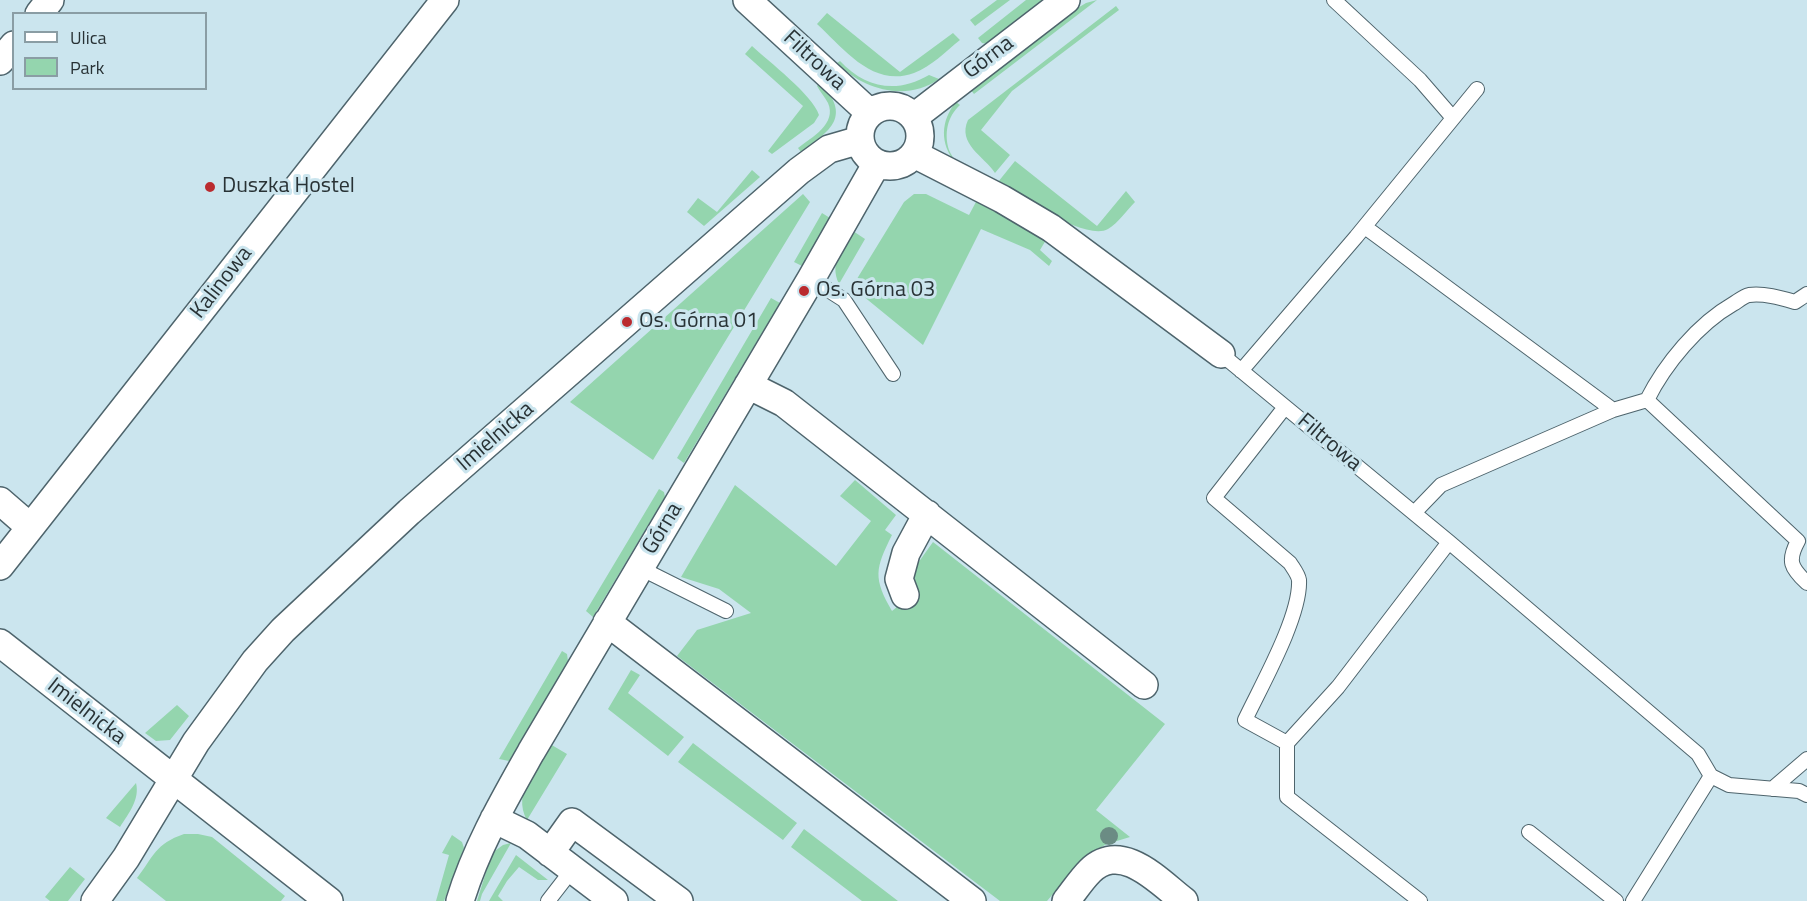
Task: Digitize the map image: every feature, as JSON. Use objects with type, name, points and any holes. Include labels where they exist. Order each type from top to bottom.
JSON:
[{"type":"street","points":[[41,12],[50,0]]},
{"type":"street","name":"Kalinowa","points":[[0,566],[445,0]]},
{"type":"street","name":"Górna","points":[[914,117],[1066,0]]},
{"type":"street","name":"Filtrowa","points":[[757,3],[870,113]]},
{"type":"street","points":[[0,61],[12,47]]},
{"type":"street","points":[[884,105],[893,105],[914,117],[919,125],[920,135],[919,145],[910,159],[890,166],[877,163],[862,149],[861,125],[870,113],[884,105]]},
{"type":"street","name":"Imielnicka","points":[[95,901],[126,858],[196,742],[269,644],[296,616],[409,513],[799,171],[829,148],[860,140]]},
{"type":"street","name":"Filtrowa","points":[[914,154],[1002,199],[1051,228],[1231,362]]},
{"type":"street","name":"Górna","points":[[460,901],[468,875],[494,819],[531,752],[811,279],[877,163]]},
{"type":"street","points":[[748,385],[784,403],[1144,685]]},
{"type":"street","points":[[0,501],[30,527]]},
{"type":"street","points":[[905,595],[899,579],[906,553],[927,514]]},
{"type":"street","points":[[607,622],[972,901]]},
{"type":"street","name":"Imielnicka","points":[[0,644],[329,901]]},
{"type":"street","points":[[494,819],[527,835],[614,901]]},
{"type":"street","points":[[550,853],[572,822],[679,901]]},
{"type":"street","points":[[1066,901],[1090,871],[1107,861],[1117,860],[1125,860],[1140,867],[1184,901]]},
{"type":"lane","points":[[1334,0],[1420,80],[1453,118]]},
{"type":"lane","points":[[1231,362],[1365,227],[1477,89]]},
{"type":"lane","points":[[1365,227],[1612,410]]},
{"type":"lane","points":[[811,279],[844,300],[893,374]]},
{"type":"lane","points":[[1414,513],[1441,485],[1612,410],[1647,400],[1656,382],[1675,357],[1715,314],[1748,295],[1775,297],[1795,302],[1807,294]]},
{"type":"lane","name":"Filtrowa","points":[[1231,362],[1449,542],[1698,754],[1711,776]]},
{"type":"lane","points":[[1647,400],[1803,536],[1792,552],[1792,565],[1807,583]]},
{"type":"lane","points":[[1285,407],[1214,498],[1290,563],[1299,577],[1297,598],[1289,626],[1245,720],[1287,743]]},
{"type":"lane","points":[[1420,901],[1287,796],[1287,743],[1338,687],[1449,542]]},
{"type":"lane","points":[[640,568],[726,611]]},
{"type":"lane","points":[[1772,789],[1807,759]]},
{"type":"lane","points":[[1633,901],[1711,776],[1728,785],[1799,791],[1807,795]]},
{"type":"lane","points":[[1529,832],[1616,901]]},
{"type":"lane","points":[[548,901],[572,870]]},
{"type":"green space","points":[[997,0],[1010,0],[975,26],[970,20]]},
{"type":"green space","points":[[1026,0],[1044,0],[987,44],[982,43],[978,38]]},
{"type":"green space","points":[[1097,0],[974,94],[970,89],[1076,9]]},
{"type":"green space","points":[[1116,6],[1119,10],[1012,91],[981,130],[1010,155],[995,173],[969,143],[966,136],[968,120]]},
{"type":"green space","points":[[827,13],[900,72],[953,33],[960,40],[932,63],[914,73],[899,76],[885,75],[872,71],[860,63],[817,24]]},
{"type":"green space","points":[[752,46],[799,88],[819,115],[814,123],[772,154],[768,151],[803,106],[745,54]]},
{"type":"green space","points":[[840,61],[860,77],[882,85],[905,85],[929,75],[939,79],[913,90],[886,90],[859,80],[837,63]]},
{"type":"green space","points":[[820,82],[830,94],[835,105],[834,122],[821,137],[801,152],[798,148],[822,129],[829,117],[828,103],[817,86]]},
{"type":"green space","points":[[956,102],[960,105],[949,120],[947,138],[949,150],[956,163],[947,148],[944,132],[947,116]]},
{"type":"green space","points":[[1015,161],[1097,226],[1126,191],[1135,202],[1108,229],[1098,231],[1084,229],[1052,215],[998,182]]},
{"type":"green space","points":[[752,170],[760,177],[704,226],[687,212],[698,198],[717,212]]},
{"type":"green space","points":[[803,194],[810,202],[653,460],[570,402]]},
{"type":"green space","points":[[914,194],[926,194],[969,215],[977,200],[1046,240],[1040,250],[1052,261],[1049,266],[1030,250],[981,229],[923,345],[852,287],[904,202]]},
{"type":"green space","points":[[822,213],[830,218],[802,266],[794,262]]},
{"type":"green space","points":[[853,231],[865,239],[839,284],[835,269],[836,263]]},
{"type":"green space","points":[[771,298],[780,303],[684,463],[677,458]]},
{"type":"green space","points":[[855,480],[896,515],[885,530],[892,535],[878,573],[882,590],[892,611],[917,591],[913,570],[933,542],[1165,724],[1096,810],[1130,837],[1107,844],[1086,855],[1047,901],[1000,901],[677,656],[697,630],[751,613],[719,589],[681,577],[735,485],[836,566],[871,521],[840,496]]},
{"type":"green space","points":[[659,489],[664,492],[665,497],[593,617],[586,611]]},
{"type":"green space","points":[[562,651],[567,654],[568,661],[509,761],[499,759]]},
{"type":"green space","points":[[631,670],[640,675],[628,693],[684,737],[668,756],[608,709]]},
{"type":"green space","points":[[177,705],[189,716],[170,740],[156,741],[145,733]]},
{"type":"green space","points":[[693,743],[797,823],[783,840],[678,762]]},
{"type":"green space","points":[[550,744],[567,754],[527,820],[522,800],[524,790]]},
{"type":"green space","points":[[136,783],[135,800],[120,827],[106,818]]},
{"type":"green space","points":[[804,829],[898,901],[862,901],[791,847]]},
{"type":"green space","points":[[184,834],[212,837],[285,896],[281,901],[166,901],[137,878],[161,847]]},
{"type":"green space","points":[[452,835],[462,842],[464,848],[444,901],[436,901],[449,855],[442,853]]},
{"type":"green space","points":[[511,843],[480,901],[477,901],[492,853],[503,845]]},
{"type":"green space","points":[[516,855],[548,880],[538,880],[519,867],[498,896],[503,901],[489,901]]},
{"type":"green space","points":[[70,867],[85,879],[68,901],[50,901],[45,897]]},
{"type":"place","name":"Duszka Hostel","points":[[210,187]]},
{"type":"place","name":"Os. Górna 03","points":[[804,291]]},
{"type":"place","name":"Os. Górna 01","points":[[627,322]]}]
